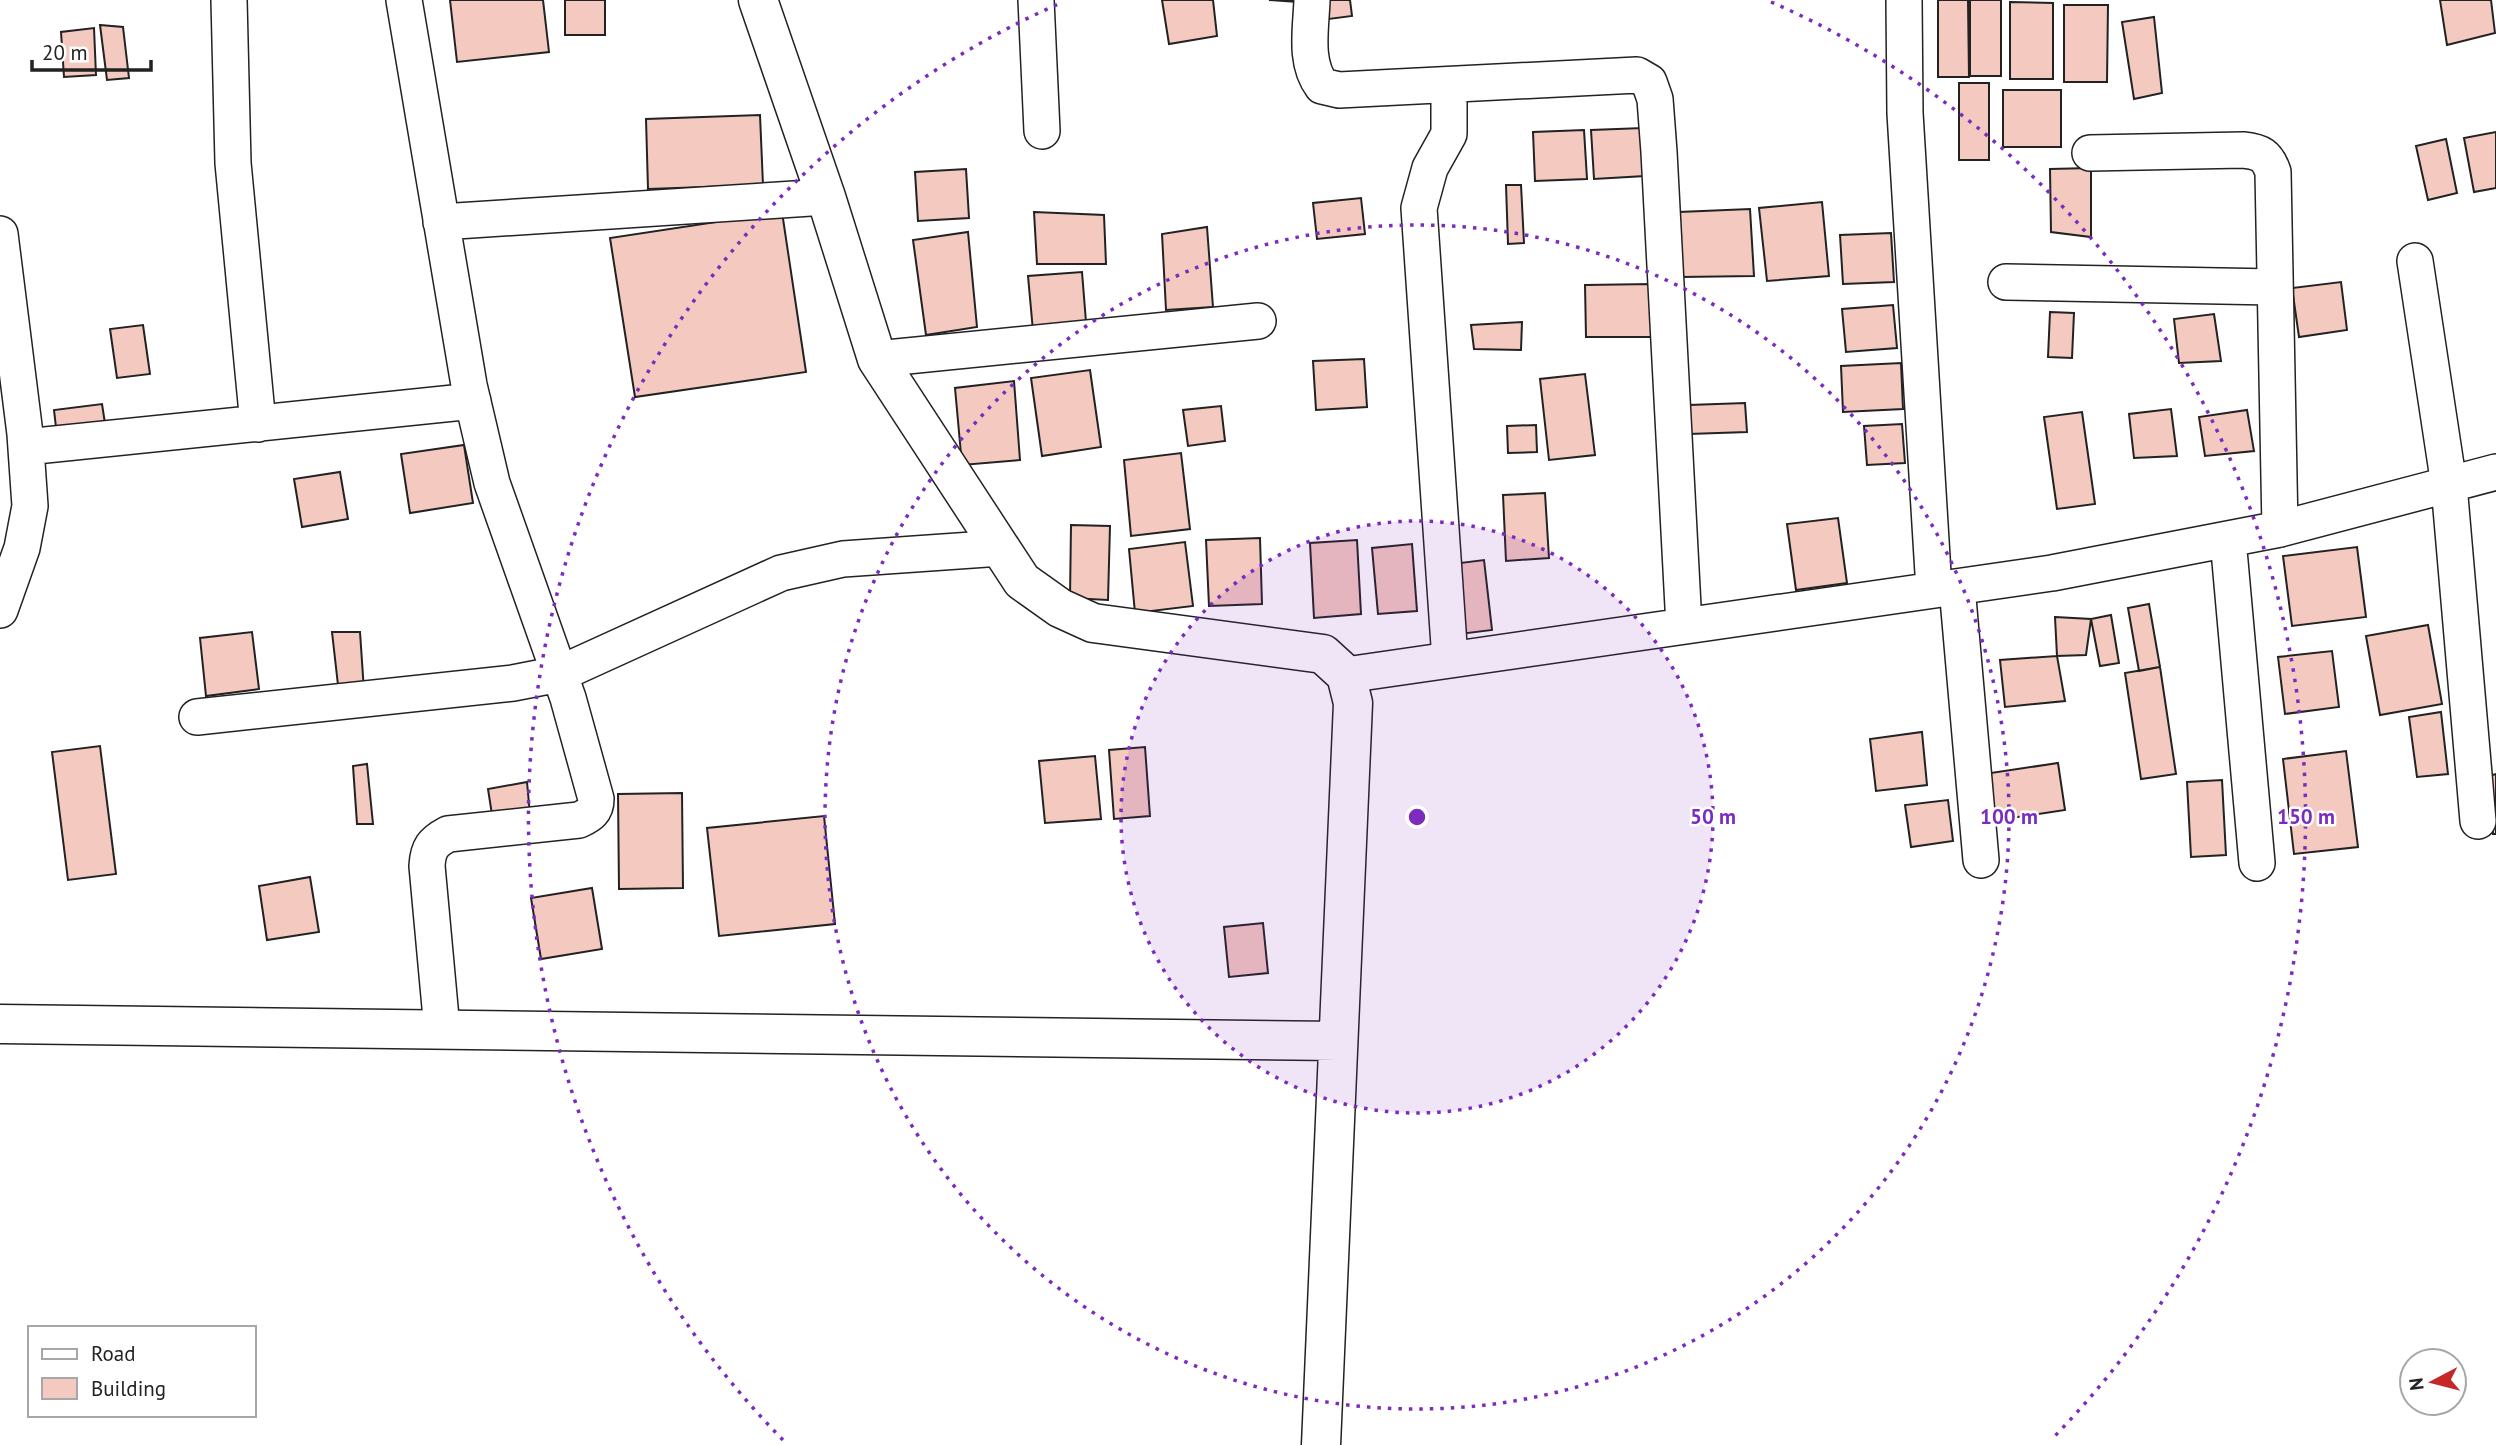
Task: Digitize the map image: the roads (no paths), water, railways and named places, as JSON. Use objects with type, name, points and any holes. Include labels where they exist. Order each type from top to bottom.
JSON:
[{"type":"street","points":[[229,0],[233,163],[258,424]]},
{"type":"street","points":[[404,0],[473,401],[492,483],[559,674],[596,799],[596,807],[589,816],[579,820],[448,834],[434,842],[428,853],[427,866],[442,1030]]},
{"type":"street","points":[[758,0],[826,197],[877,359],[1022,581],[1060,608],[1093,623],[1323,654],[1346,675],[1353,703],[1321,1445]]},
{"type":"street","points":[[1036,0],[1042,131]]},
{"type":"street","points":[[1312,0],[1310,58],[1313,74],[1322,86],[1339,90],[1637,75],[1649,82],[1655,99],[1659,152],[1684,626]]},
{"type":"street","points":[[1904,0],[1905,113],[1945,589],[1981,860]]},
{"type":"street","points":[[1449,85],[1449,134],[1430,169],[1419,208],[1450,660]]},
{"type":"street","points":[[2090,153],[2243,150],[2260,152],[2268,158],[2273,172],[2280,529]]},
{"type":"street","points":[[441,222],[826,197]]},
{"type":"street","points":[[0,234],[5,310],[26,447],[30,506],[22,548],[2,597]]},
{"type":"street","points":[[2415,261],[2449,485],[2478,821]]},
{"type":"street","points":[[2006,282],[2274,287]]},
{"type":"street","points":[[877,359],[1258,321]]},
{"type":"street","points":[[26,447],[473,401]]},
{"type":"street","points":[[1346,675],[2052,573],[2280,529],[2496,472]]},
{"type":"street","points":[[2228,539],[2257,863]]},
{"type":"street","points":[[197,716],[513,684],[559,674],[781,573],[843,559],[1000,548]]},
{"type":"street","points":[[0,1024],[1337,1041]]}]
